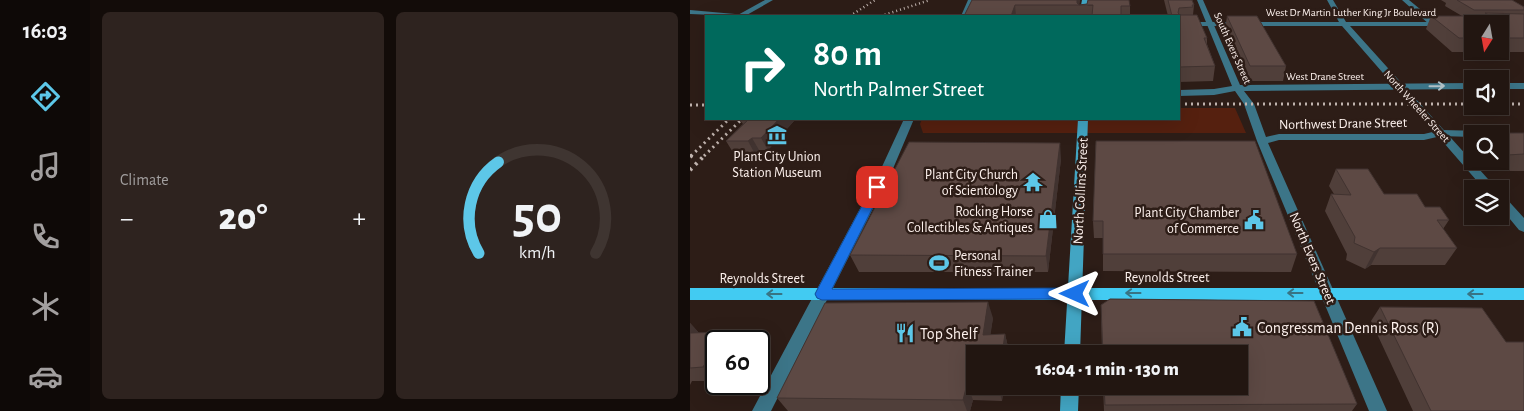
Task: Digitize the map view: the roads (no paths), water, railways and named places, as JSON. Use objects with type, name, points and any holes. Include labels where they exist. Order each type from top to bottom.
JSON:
[{"type":"main road","points":[[1083,15],[1085,0]]},
{"type":"main road","name":"North Collins Street","points":[[1072,345],[1083,120]]},
{"type":"main road","name":"Reynolds Street","points":[[690,294],[1524,294]]},
{"type":"main road","points":[[1068,411],[1069,395]]},
{"type":"street","points":[[742,15],[770,0]]},
{"type":"street","points":[[964,15],[971,0]]},
{"type":"street","name":"South Evers Street","points":[[1200,0],[1237,88],[1249,104]]},
{"type":"street","name":"North Wheeler Street","points":[[1330,0],[1343,23],[1483,180]]},
{"type":"street","points":[[1405,0],[1432,24]]},
{"type":"street","points":[[690,12],[724,15]]},
{"type":"street","name":"West Dr Martin Luther King Jr Boulevard","points":[[1180,24],[1451,24]]},
{"type":"street","name":"West Drane Street","points":[[1180,93],[1214,92],[1237,88],[1464,86]]},
{"type":"street","points":[[1509,86],[1524,86]]},
{"type":"street","name":"North Evers Street","points":[[1249,104],[1262,141],[1329,293],[1378,411]]},
{"type":"street","points":[[761,411],[900,143],[909,120]]},
{"type":"street","name":"Northwest Drane Street","points":[[1262,141],[1279,137],[1424,137],[1441,133],[1464,134]]},
{"type":"street","points":[[1509,210],[1524,227]]},
{"type":"railway","points":[[852,15],[875,0]]},
{"type":"railway","points":[[884,15],[930,0]]},
{"type":"railway","points":[[1180,104],[1464,104]]},
{"type":"railway","points":[[1509,104],[1524,104]]},
{"type":"railway","points":[[690,105],[705,105]]},
{"type":"railway","points":[[691,156],[728,120]]},
{"type":"railway","points":[[704,156],[741,120]]},
{"type":"railway","points":[[690,170],[704,156]]},
{"type":"place","name":"Plant City Union Station Museum","points":[[777,135]]},
{"type":"place","name":"Plant City Church of Scientology","points":[[1033,182]]},
{"type":"place","name":"Rocking Horse Collectibles & Antiques","points":[[1048,219]]},
{"type":"place","name":"Plant City Chamber of Commerce","points":[[1254,220]]},
{"type":"place","name":"Personal Fitness Trainer","points":[[939,263]]},
{"type":"place","name":"Congressman Dennis Ross (R)","points":[[1242,327]]},
{"type":"place","name":"Top Shelf","points":[[905,333]]}]
